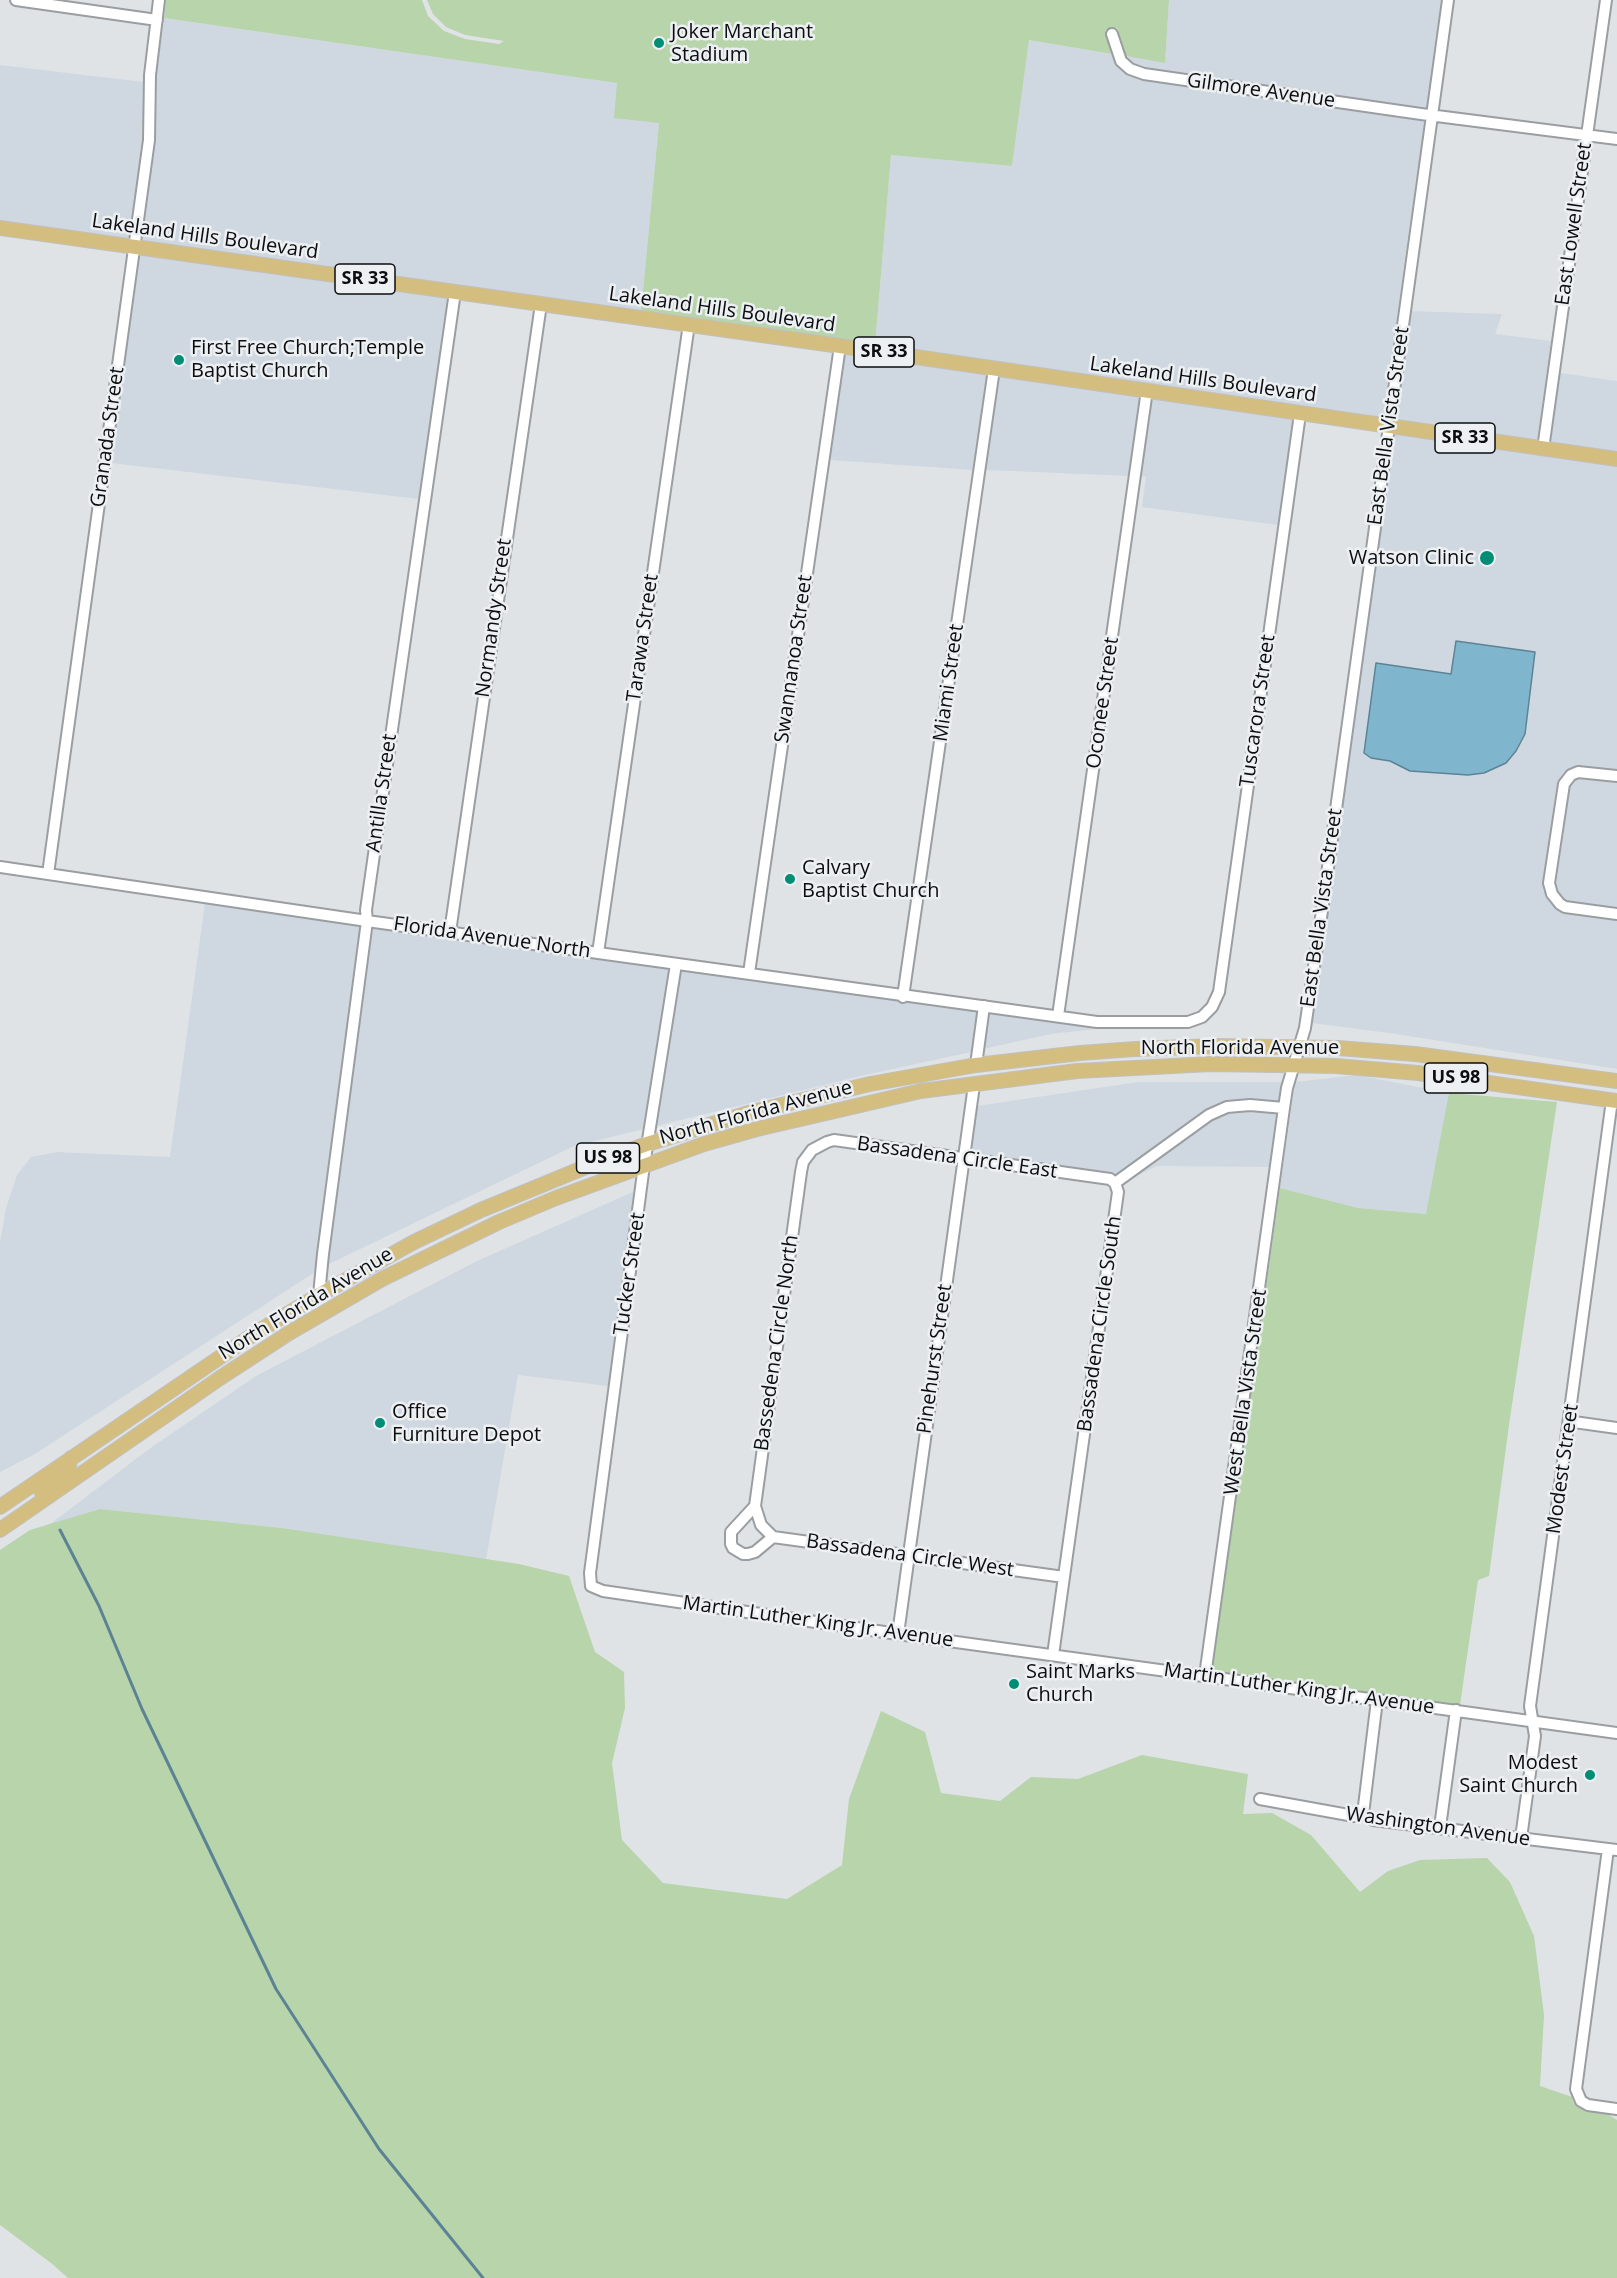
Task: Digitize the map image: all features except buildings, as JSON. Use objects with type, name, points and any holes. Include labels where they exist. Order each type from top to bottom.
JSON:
[{"type":"main road","name":"Lakeland Hills Boulevard","points":[[0,228],[689,324],[1617,459]]},
{"type":"main road","name":"North Florida Avenue","points":[[0,1507],[257,1332],[385,1259],[481,1210],[647,1144],[712,1123],[870,1084],[975,1065],[1135,1049],[1299,1046],[1415,1054],[1617,1081]]},
{"type":"main road","name":"North Florida Avenue","points":[[0,1530],[252,1357],[330,1309],[433,1254],[556,1198],[644,1165],[704,1144],[813,1114],[921,1092],[1067,1072],[1211,1064],[1294,1065],[1418,1073],[1615,1098]]},
{"type":"main road","points":[[252,1357],[270,1336],[380,1270],[385,1259]]},
{"type":"main road","points":[[98,1462],[99,1453],[108,1444],[195,1382],[207,1365]]},
{"type":"main road","points":[[0,1520],[67,1472],[71,1458]]},
{"type":"street","points":[[16,0],[157,20]]},
{"type":"street","name":"Granada Street","points":[[48,874],[149,140],[150,75],[159,0]]},
{"type":"street","name":"East Bella Vista Street","points":[[1294,1065],[1305,1028],[1320,925],[1448,0]]},
{"type":"street","name":"East Lowell Street","points":[[1543,448],[1606,0]]},
{"type":"street","name":"Gilmore Avenue","points":[[1113,34],[1121,61],[1130,69],[1144,74],[1617,139]]},
{"type":"street","name":"Antilla Street","points":[[319,1295],[322,1254],[368,921],[366,910],[381,799],[455,292]]},
{"type":"street","name":"Normandy Street","points":[[450,932],[541,304]]},
{"type":"street","name":"Tarawa Street","points":[[598,952],[689,324]]},
{"type":"street","name":"Swannanoa Street","points":[[749,973],[840,346]]},
{"type":"street","name":"Miami Street","points":[[903,997],[994,369]]},
{"type":"street","name":"Oconee Street","points":[[1058,1016],[1147,390]]},
{"type":"street","name":"Tuscarora Street","points":[[1058,1016],[1111,1023],[1188,1022],[1202,1017],[1212,1007],[1219,992],[1300,414]]},
{"type":"street","points":[[1617,776],[1590,772],[1578,772],[1571,775],[1562,791],[1549,883],[1554,897],[1565,907],[1617,914]]},
{"type":"street","name":"Florida Avenue North","points":[[0,867],[368,921],[749,973],[903,997],[984,1006]]},
{"type":"street","name":"Tucker Street","points":[[591,1586],[590,1573],[644,1165],[676,964]]},
{"type":"street","points":[[975,1065],[984,1006],[1058,1016]]},
{"type":"street","name":"West Bella Vista Street","points":[[1205,1676],[1284,1108],[1294,1065]]},
{"type":"street","name":"Pinehurst Street","points":[[898,1634],[974,1084]]},
{"type":"street","name":"Modest Street","points":[[1521,1838],[1535,1736],[1530,1706],[1615,1098]]},
{"type":"street","points":[[1116,1183],[1209,1115],[1227,1107],[1250,1105],[1284,1108]]},
{"type":"street","name":"Bassadena Circle East","points":[[804,1161],[817,1146],[834,1140],[1110,1179],[1116,1183]]},
{"type":"street","name":"Bassedena Circle North","points":[[773,1537],[761,1525],[754,1506],[804,1161]]},
{"type":"street","name":"Bassadena Circle South","points":[[1053,1655],[1119,1192],[1116,1183]]},
{"type":"street","points":[[1569,1427],[1574,1422],[1617,1428]]},
{"type":"street","points":[[754,1506],[731,1532],[733,1548],[743,1554],[748,1554],[755,1552],[773,1537]]},
{"type":"street","name":"Bassadena Circle West","points":[[773,1537],[1064,1577]]},
{"type":"street","name":"Martin Luther King Jr. Avenue","points":[[591,1586],[603,1591],[898,1634],[1617,1732]]},
{"type":"street","points":[[1363,1815],[1377,1700]]},
{"type":"street","points":[[1440,1827],[1456,1710]]},
{"type":"street","name":"Washington Avenue","points":[[1260,1799],[1354,1816],[1363,1815],[1373,1820],[1612,1850]]},
{"type":"street","points":[[1612,1850],[1576,2089],[1581,2101],[1588,2105],[1617,2109]]},
{"type":"shaded area","points":[[1169,0],[1441,0],[1427,109],[1145,69],[1133,64],[1126,56],[1165,63]]},
{"type":"shaded area","points":[[164,18],[618,83],[659,123],[641,312],[141,243],[155,141],[156,76]]},
{"type":"shaded area","points":[[1029,40],[1112,54],[1117,64],[1126,73],[1143,79],[1425,119],[1384,421],[875,345],[891,155],[1012,166]]},
{"type":"shaded area","points":[[0,65],[144,82],[143,140],[129,241],[0,223]]},
{"type":"shaded area","points":[[140,253],[448,296],[419,499],[111,463]]},
{"type":"shaded area","points":[[1410,311],[1502,314],[1495,334],[1551,341],[1537,442],[1397,423]]},
{"type":"shaded area","points":[[1563,343],[1561,373],[1617,381],[1617,453],[1549,444]]},
{"type":"shaded area","points":[[845,352],[987,373],[973,470],[830,460]]},
{"type":"shaded area","points":[[999,375],[1140,395],[1129,476],[985,470]]},
{"type":"shaded area","points":[[1152,397],[1294,418],[1278,525],[1142,507],[1146,477],[1141,476]]},
{"type":"shaded area","points":[[1395,433],[1617,464],[1617,770],[1578,766],[1569,768],[1563,773],[1556,790],[1543,884],[1546,896],[1555,907],[1562,911],[1617,919],[1617,1069],[1312,1023]],"holes":[[[1376,664],[1452,674],[1484,773],[1468,775],[1410,771],[1390,761],[1371,758]]]},
{"type":"shaded area","points":[[1580,777],[1617,781],[1617,908],[1567,902],[1558,892],[1556,883],[1568,792],[1575,779]]},
{"type":"shaded area","points":[[205,903],[361,926],[315,1272],[35,1454],[0,1472],[0,1242],[6,1208],[17,1175],[31,1157],[57,1152],[170,1157]]},
{"type":"shaded area","points":[[373,927],[669,968],[644,1129],[574,1146],[327,1265]]},
{"type":"shaded area","points":[[681,970],[977,1011],[971,1052],[656,1126]]},
{"type":"shaded area","points":[[989,1012],[1105,1028],[1051,1034],[983,1049]]},
{"type":"shaded area","points":[[1357,1075],[1449,1093],[1427,1214],[1358,1208],[1280,1188],[1295,1082]]},
{"type":"shaded area","points":[[1138,1082],[1283,1082],[1279,1102],[1250,1100],[1226,1102],[1206,1110],[1115,1176],[970,1154],[977,1106]]},
{"type":"shaded area","points":[[1250,1111],[1277,1113],[1271,1167],[1157,1166],[1133,1178],[1212,1120],[1229,1113]]},
{"type":"shaded area","points":[[635,1191],[608,1386],[518,1375],[486,1560],[282,1528],[100,1509],[49,1525],[149,1449],[256,1376],[477,1261]]},
{"type":"green space","points":[[166,0],[422,0],[428,16],[444,31],[465,39],[499,44],[504,41],[465,35],[446,27],[433,14],[427,0],[1169,0],[1165,63],[1126,56],[1117,28],[1105,30],[1112,54],[1029,40],[1012,166],[891,155],[875,345],[641,312],[659,123],[614,118],[617,83],[164,18]]},
{"type":"green space","points":[[1449,1093],[1557,1102],[1489,1576],[1478,1580],[1460,1705],[1212,1671],[1280,1188],[1358,1208],[1426,1214]]},
{"type":"green space","points":[[100,1509],[282,1528],[519,1564],[569,1576],[595,1652],[624,1672],[625,1708],[612,1763],[622,1840],[663,1883],[787,1899],[842,1865],[849,1799],[881,1711],[925,1732],[941,1793],[1000,1801],[1031,1777],[1078,1779],[1142,1755],[1248,1774],[1243,1814],[1272,1813],[1311,1835],[1360,1892],[1388,1871],[1420,1860],[1487,1858],[1510,1882],[1534,1936],[1544,2015],[1540,2086],[1572,2097],[1573,2102],[1579,2108],[1604,2112],[1617,2120],[1617,2278],[68,2278],[0,2225],[0,1550],[30,1530]]},
{"type":"water","points":[[1456,641],[1535,652],[1525,734],[1516,751],[1506,763],[1484,773],[1468,775],[1410,771],[1390,761],[1371,758],[1364,753],[1376,663],[1451,674]]},
{"type":"waterway","points":[[60,1530],[99,1606],[142,1709],[276,1989],[379,2149],[483,2278]]},
{"type":"place","name":"Joker Marchant Stadium","points":[[659,43]]},
{"type":"place","name":"First Free Church;Temple Baptist Church","points":[[179,360]]},
{"type":"place","name":"Watson Clinic","points":[[1487,558]]},
{"type":"place","name":"Calvary Baptist Church","points":[[790,879]]},
{"type":"place","name":"Office Furniture Depot","points":[[380,1423]]},
{"type":"place","name":"Saint Marks Church","points":[[1014,1684]]},
{"type":"place","name":"Modest Saint Church","points":[[1590,1775]]}]
